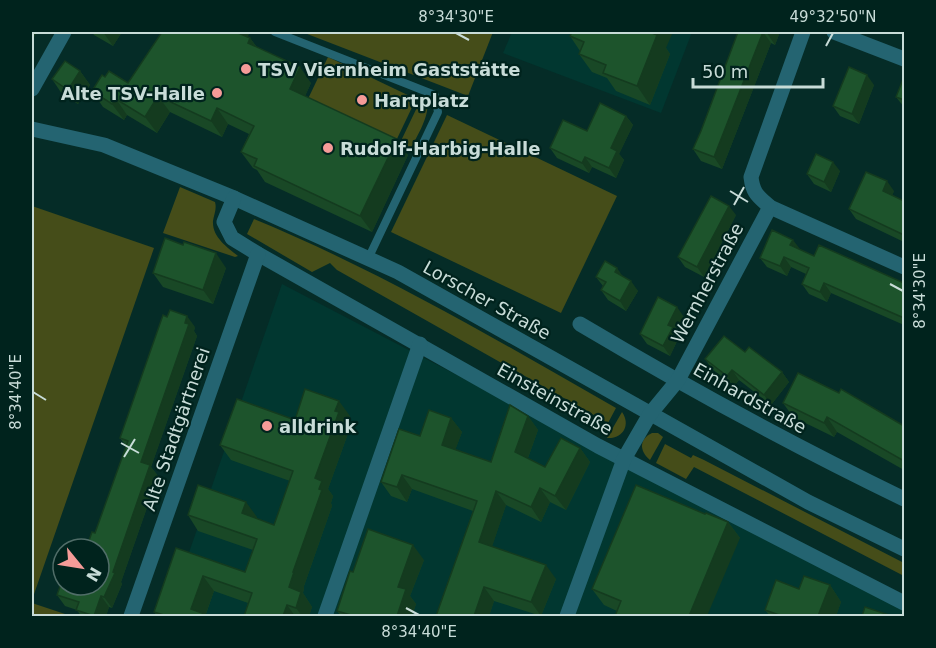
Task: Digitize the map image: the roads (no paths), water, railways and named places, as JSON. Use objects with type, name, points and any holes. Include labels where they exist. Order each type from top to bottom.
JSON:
[{"type":"street","points":[[32,89],[64,32]]},
{"type":"street","points":[[803,32],[751,177],[752,189],[770,207],[904,267]]},
{"type":"street","points":[[834,32],[904,59]]},
{"type":"street","name":"Lorscher Straße","points":[[32,129],[104,145],[234,198],[398,272],[808,502],[904,549]]},
{"type":"street","name":"Einsteinstraße","points":[[234,198],[224,222],[232,238],[258,254],[598,446],[904,603]]},
{"type":"street","name":"Wernherstraße","points":[[567,616],[624,459],[650,414],[678,380],[770,207]]},
{"type":"street","name":"Alte Stadtgärtnerei","points":[[131,616],[258,254]]},
{"type":"street","name":"Einhardstraße","points":[[580,324],[649,365],[827,462],[904,499]]},
{"type":"street","points":[[325,616],[420,344]]},
{"type":"lane","points":[[275,32],[435,95],[438,112],[368,259]]},
{"type":"place","name":"TSV Viernheim Gaststätte","points":[[246,69]]},
{"type":"place","name":"Alte TSV-Halle","points":[[217,93]]},
{"type":"place","name":"Hartplatz","points":[[362,100]]},
{"type":"place","name":"Rudolf-Harbig-Halle","points":[[328,148]]},
{"type":"place","name":"alldrink","points":[[267,426]]}]
